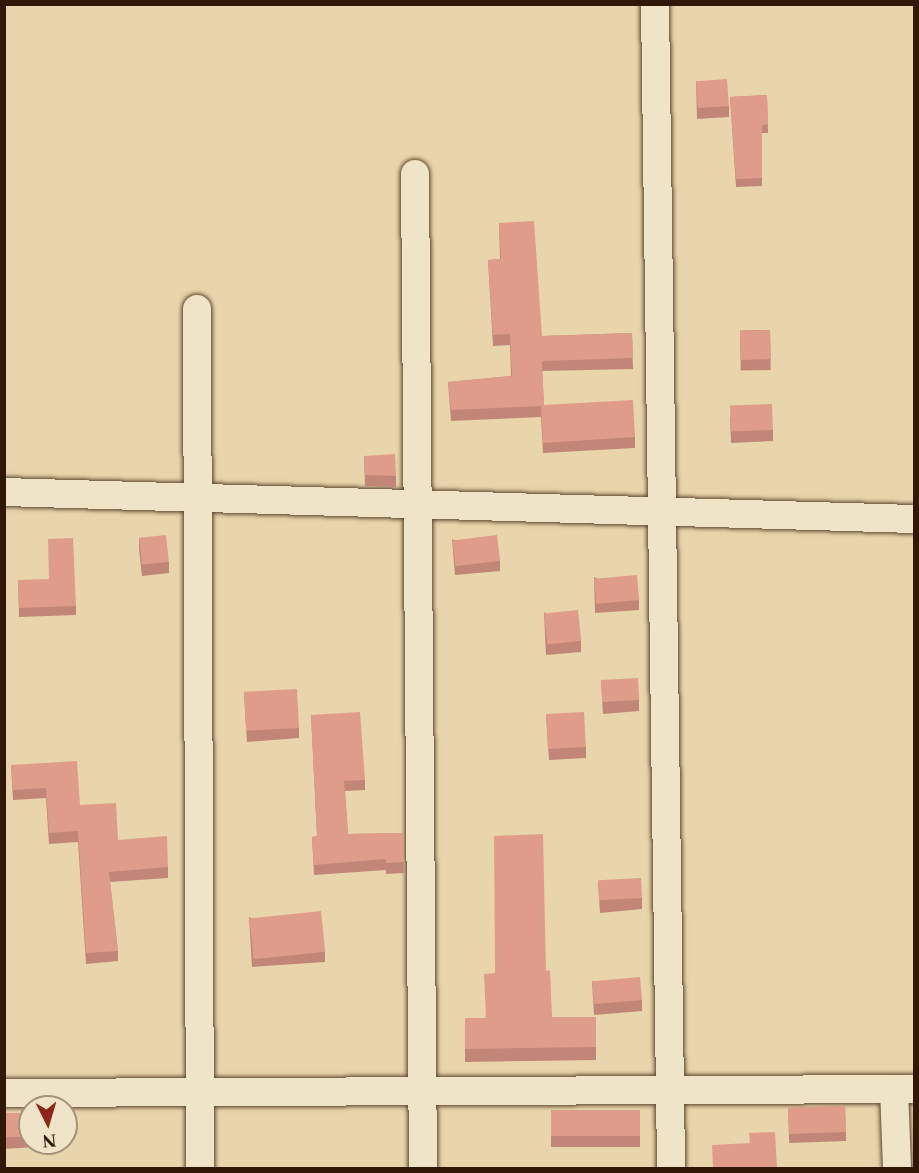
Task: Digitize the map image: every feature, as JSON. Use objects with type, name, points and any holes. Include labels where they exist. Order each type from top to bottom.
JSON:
[{"type":"street","points":[[655,4],[671,1168]]},
{"type":"street","points":[[415,174],[423,1168]]},
{"type":"street","points":[[197,309],[200,1168]]},
{"type":"street","points":[[4,492],[915,519]]},
{"type":"street","points":[[4,1093],[904,1089],[897,1168]]},
{"type":"building","points":[[727,79],[729,106],[698,108],[696,81]]},
{"type":"building","points":[[767,95],[768,124],[762,125],[762,178],[736,179],[730,97]]},
{"type":"building","points":[[534,221],[542,336],[632,333],[633,358],[542,361],[544,405],[633,400],[635,437],[543,443],[541,406],[451,410],[448,382],[512,376],[510,334],[493,335],[488,260],[501,259],[499,223]]},
{"type":"building","points":[[770,330],[771,359],[741,360],[740,331]]},
{"type":"building","points":[[772,404],[773,430],[731,431],[730,405]]},
{"type":"building","points":[[395,454],[396,476],[365,475],[364,456]]},
{"type":"building","points":[[166,535],[169,562],[142,565],[139,538]]},
{"type":"building","points":[[497,535],[500,561],[456,566],[452,540]]},
{"type":"building","points":[[73,538],[76,606],[19,608],[18,580],[49,579],[48,539]]},
{"type":"building","points":[[637,575],[639,600],[596,604],[594,579]]},
{"type":"building","points":[[578,610],[581,641],[547,644],[544,614]]},
{"type":"building","points":[[638,678],[639,700],[602,702],[601,680]]},
{"type":"building","points":[[297,689],[299,728],[246,731],[244,692]]},
{"type":"building","points":[[360,712],[365,780],[344,781],[348,834],[403,833],[404,862],[386,863],[386,859],[314,865],[312,837],[317,836],[311,715]]},
{"type":"building","points":[[584,712],[586,747],[548,749],[546,714]]},
{"type":"building","points":[[77,761],[80,805],[116,803],[118,840],[167,836],[168,867],[109,872],[118,951],[86,953],[78,831],[49,833],[46,788],[13,790],[11,765]]},
{"type":"building","points":[[543,834],[546,971],[550,970],[552,1017],[596,1017],[596,1047],[465,1049],[465,1018],[486,1018],[484,974],[495,973],[494,836]]},
{"type":"building","points":[[641,878],[642,898],[599,900],[598,880]]},
{"type":"building","points":[[321,911],[325,952],[254,959],[249,919]]},
{"type":"building","points":[[640,977],[642,1000],[594,1004],[592,981]]},
{"type":"building","points":[[845,1106],[846,1132],[789,1134],[788,1108]]},
{"type":"building","points":[[551,1110],[640,1110],[640,1136],[551,1136]]},
{"type":"building","points":[[4,1113],[18,1113],[18,1137],[4,1137]]},
{"type":"building","points":[[775,1132],[777,1168],[713,1168],[712,1145],[750,1143],[749,1133]]}]
